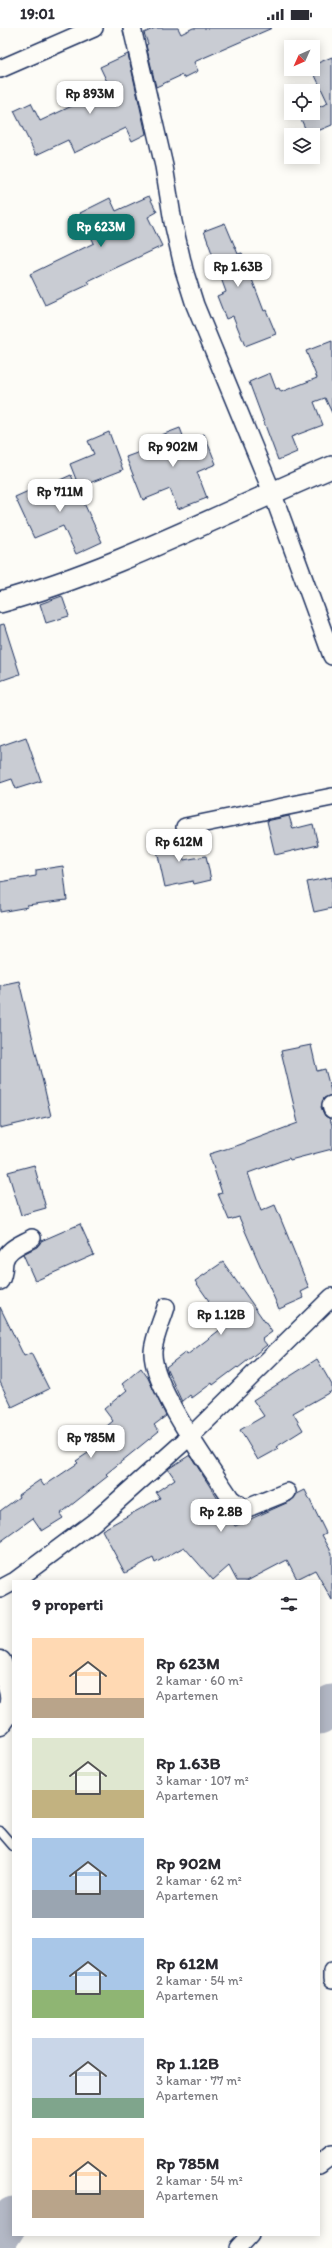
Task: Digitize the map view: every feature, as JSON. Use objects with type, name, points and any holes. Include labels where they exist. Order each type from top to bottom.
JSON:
[{"type":"main road","points":[[0,1662],[12,1698],[12,1705],[0,1724]]},
{"type":"street","points":[[0,69],[94,28]]},
{"type":"street","points":[[132,28],[164,166],[173,222],[184,270],[195,305],[272,492],[332,656]]},
{"type":"street","points":[[0,602],[68,580],[148,548],[272,492],[332,467]]},
{"type":"street","points":[[185,827],[332,797]]},
{"type":"street","points":[[0,1281],[3,1275],[5,1258],[9,1252],[32,1238]]},
{"type":"street","points":[[17,1580],[94,1522],[190,1435],[332,1297]]},
{"type":"street","points":[[166,1307],[153,1351],[154,1365],[169,1399],[231,1499],[239,1507],[245,1509],[254,1507],[287,1492]]},
{"type":"street","points":[[0,1589],[12,1583]]},
{"type":"street","points":[[332,1972],[332,1980]]},
{"type":"street","points":[[320,2163],[332,2154]]},
{"type":"street","points":[[238,2248],[249,2236]]},
{"type":"lane","points":[[0,1831],[12,1845]]},
{"type":"building","points":[[155,28],[178,28],[181,34],[193,28],[272,28],[194,62],[198,71],[184,78],[182,75],[156,87],[146,45],[148,44],[144,33]]},
{"type":"building","points":[[128,54],[146,134],[132,141],[126,128],[74,153],[68,140],[36,155],[14,111],[31,103],[40,121],[110,88],[100,67]]},
{"type":"building","points":[[332,57],[332,125],[320,130],[320,128],[305,128],[301,120],[320,120],[320,107],[328,103],[315,76],[320,76],[320,62]]},
{"type":"building","points":[[149,196],[157,212],[148,217],[162,246],[88,281],[90,284],[45,305],[30,274],[94,243],[80,213],[110,198],[116,211]]},
{"type":"building","points":[[225,223],[238,254],[242,253],[264,311],[266,310],[276,334],[245,346],[233,316],[226,319],[217,296],[226,292],[204,231]]},
{"type":"building","points":[[332,341],[332,413],[325,398],[314,402],[323,425],[291,437],[297,452],[278,460],[249,382],[270,373],[276,389],[279,388],[281,392],[317,378],[306,351]]},
{"type":"building","points":[[180,428],[185,441],[204,434],[216,464],[197,472],[207,498],[178,509],[170,489],[143,500],[126,457],[153,447],[151,439]]},
{"type":"building","points":[[109,432],[123,470],[79,487],[70,464],[94,454],[88,441]]},
{"type":"building","points":[[71,475],[102,542],[76,554],[63,526],[34,538],[15,497],[35,488],[36,491]]},
{"type":"building","points":[[62,596],[69,616],[46,623],[40,604]]},
{"type":"building","points":[[4,624],[20,674],[0,681],[0,625]]},
{"type":"building","points":[[26,737],[41,781],[16,789],[12,779],[0,783],[0,746]]},
{"type":"building","points":[[289,816],[293,829],[313,824],[318,845],[275,855],[267,821]]},
{"type":"building","points":[[177,832],[184,860],[206,856],[211,880],[194,884],[193,881],[165,887],[154,837]]},
{"type":"building","points":[[63,866],[67,900],[27,905],[28,907],[0,912],[0,882],[36,876],[36,870]]},
{"type":"building","points":[[332,877],[332,908],[314,912],[307,882]]},
{"type":"building","points":[[19,981],[51,1116],[0,1128],[0,985]]},
{"type":"building","points":[[311,1045],[317,1071],[325,1069],[332,1095],[324,1098],[321,1107],[325,1116],[330,1119],[332,1125],[332,1149],[290,1160],[289,1158],[248,1173],[261,1211],[275,1205],[309,1288],[301,1292],[304,1298],[279,1309],[239,1217],[229,1220],[218,1194],[222,1193],[209,1154],[239,1145],[298,1123],[281,1051]]},
{"type":"building","points":[[34,1165],[46,1208],[21,1215],[8,1172]]},
{"type":"building","points":[[80,1224],[94,1255],[35,1281],[23,1254],[37,1247],[41,1241]]},
{"type":"building","points":[[223,1262],[272,1332],[262,1339],[267,1345],[238,1368],[237,1367],[213,1385],[212,1383],[192,1398],[190,1395],[182,1402],[166,1367],[186,1352],[187,1355],[221,1329],[203,1305],[209,1301],[195,1281]]},
{"type":"building","points":[[0,1307],[24,1356],[31,1353],[49,1389],[12,1407],[0,1382]]},
{"type":"building","points":[[317,1359],[332,1385],[332,1391],[293,1413],[303,1430],[276,1447],[278,1449],[258,1460],[240,1430],[264,1416],[253,1400]]},
{"type":"building","points":[[141,1368],[148,1378],[166,1416],[154,1425],[159,1431],[106,1474],[108,1476],[60,1514],[63,1518],[42,1531],[33,1518],[0,1542],[0,1511],[19,1497],[18,1495],[40,1480],[44,1486],[78,1463],[76,1461],[103,1443],[96,1435],[113,1421],[104,1409],[127,1390],[122,1384]]},
{"type":"building","points":[[190,1455],[235,1526],[291,1501],[297,1494],[305,1490],[326,1533],[322,1535],[332,1553],[332,1600],[315,1570],[297,1579],[287,1560],[249,1580],[236,1580],[229,1566],[213,1580],[184,1547],[155,1563],[153,1558],[125,1573],[102,1530],[160,1498],[156,1492],[175,1479],[168,1469]]},
{"type":"waterway","points":[[320,1714],[332,1704]]},
{"type":"waterway","points":[[0,2236],[12,2218]]}]
